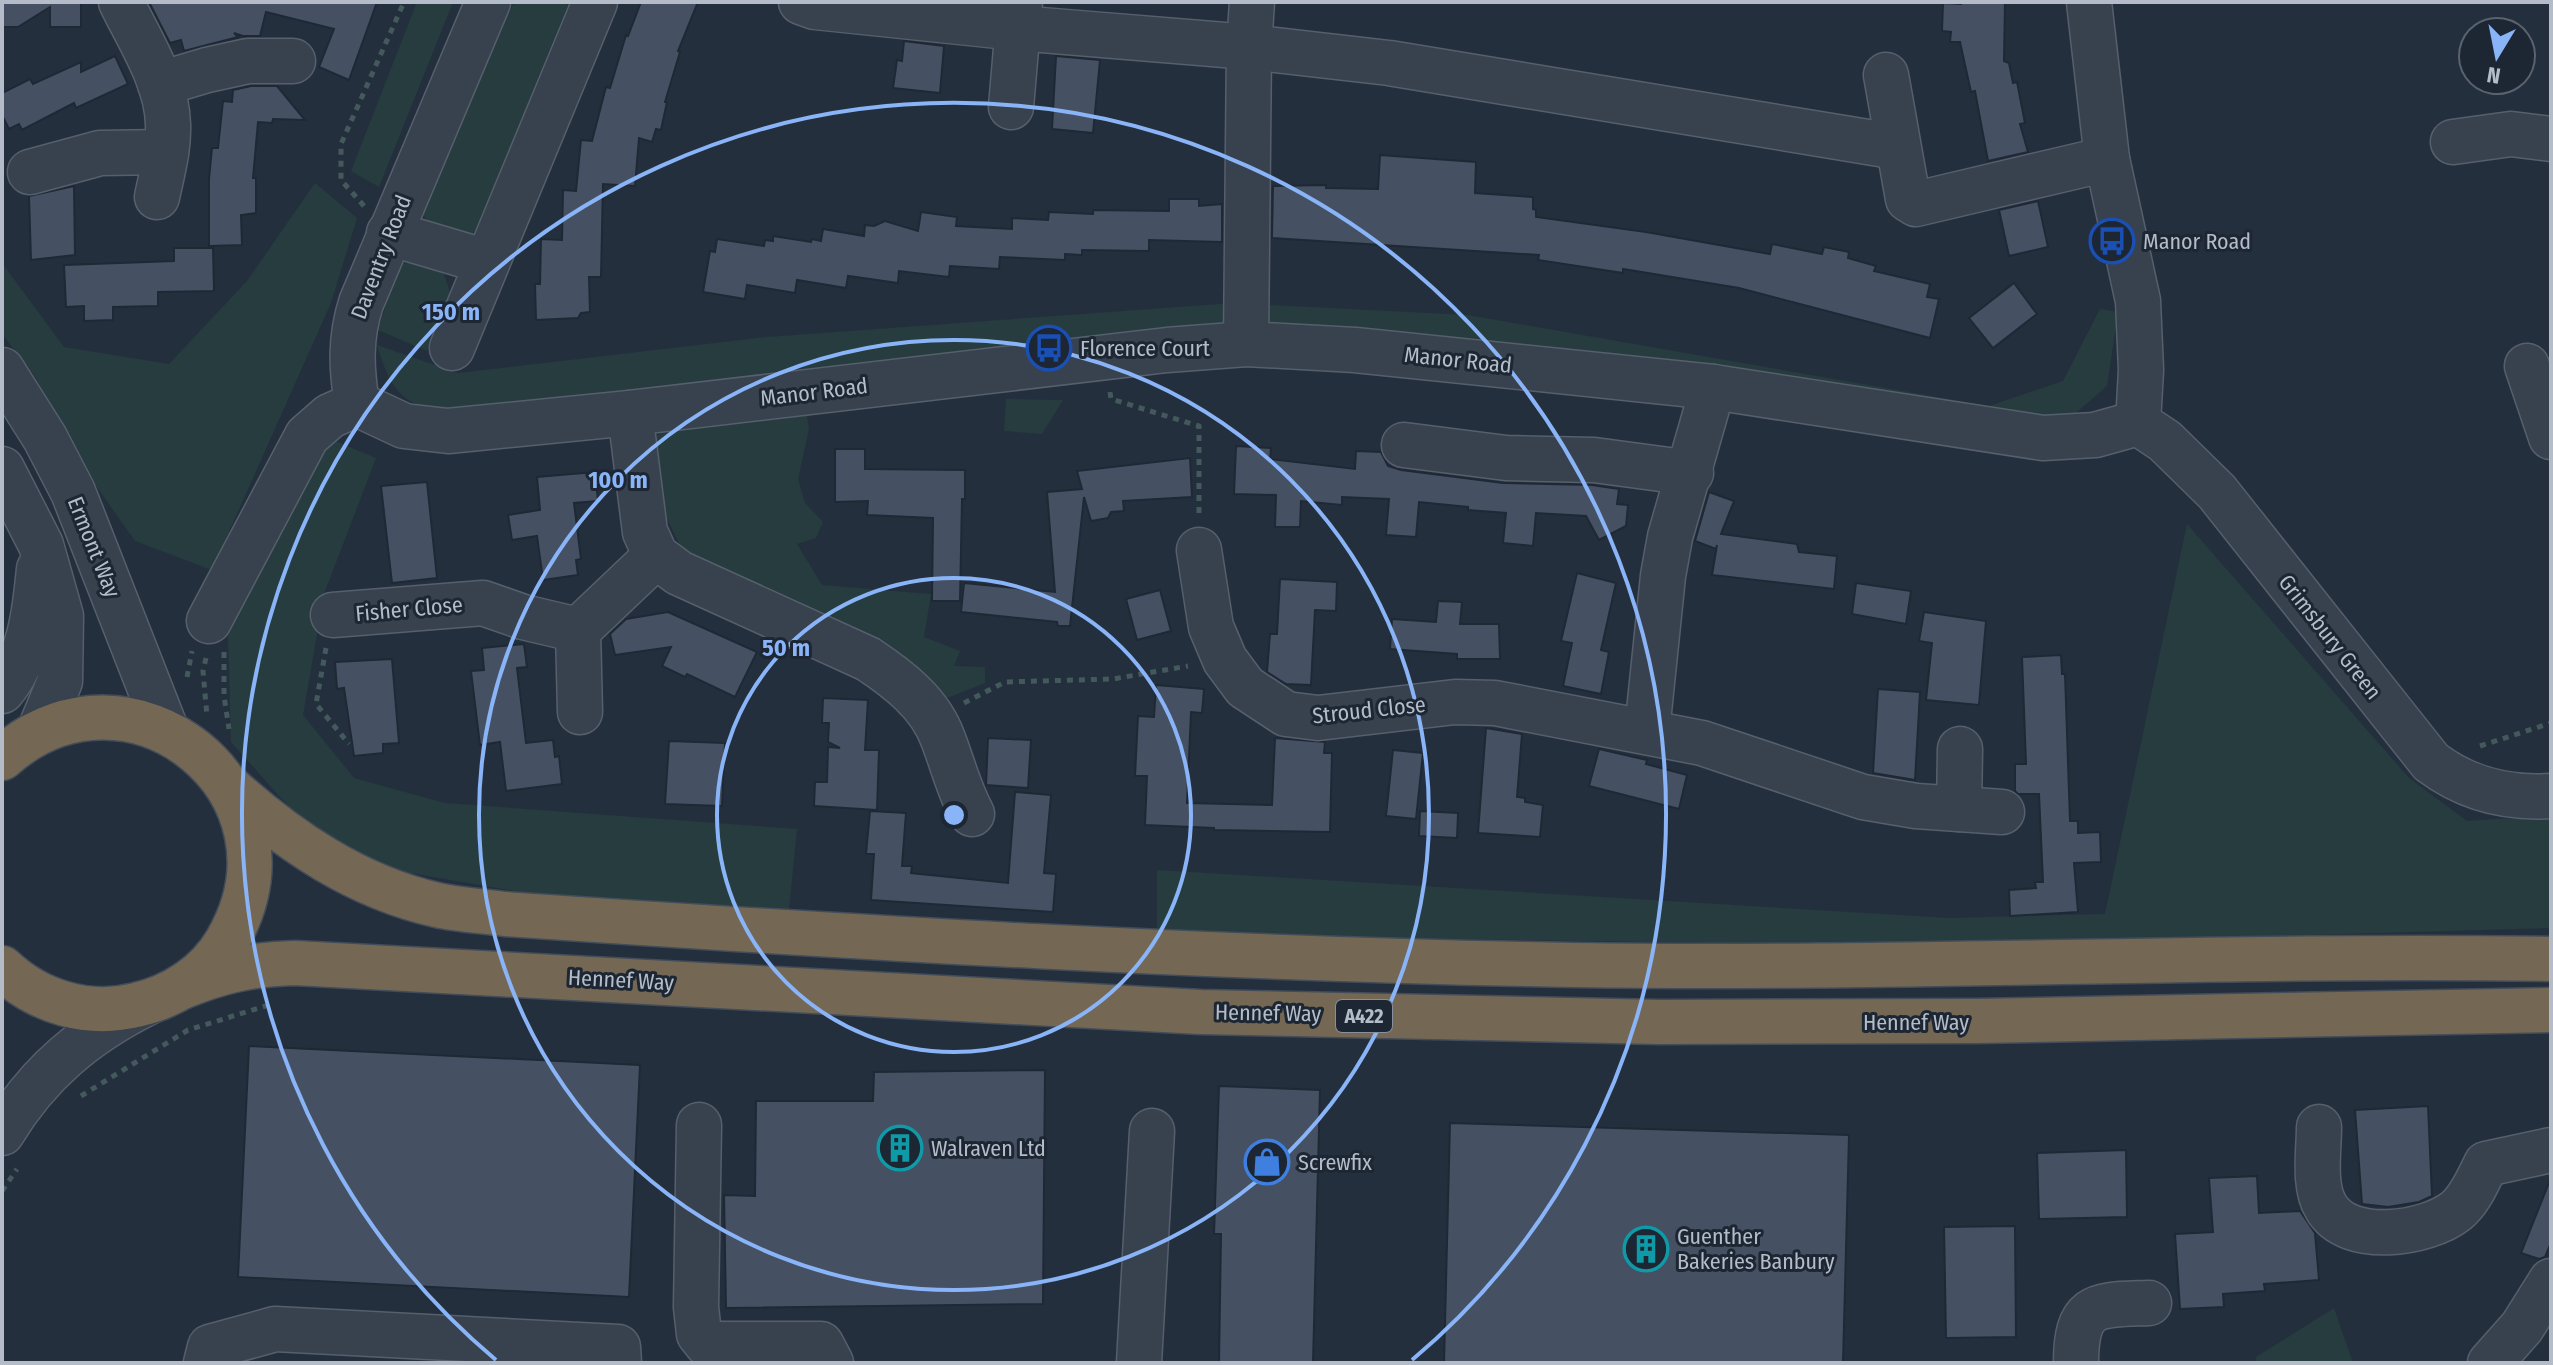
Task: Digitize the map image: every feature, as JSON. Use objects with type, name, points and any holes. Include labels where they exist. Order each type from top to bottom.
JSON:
[{"type":"highway","points":[[2,758],[39,732],[70,721],[103,717],[188,730],[193,747],[229,787],[285,835],[319,857],[354,874],[436,905],[505,914],[974,945],[1232,956],[1575,965],[2551,959]]},
{"type":"highway","points":[[165,995],[204,970],[223,948],[237,924],[246,897],[250,869],[248,841],[241,813],[229,787]]},
{"type":"highway","name":"Hennef Way","points":[[2,968],[14,980],[38,995],[65,1005],[93,1009],[122,1009],[219,972],[295,963],[1201,1012],[1627,1022],[1976,1021],[2551,1010]]},
{"type":"street","points":[[121,2],[160,84],[169,122],[157,197]]},
{"type":"street","name":"Daventry Road","points":[[357,404],[351,361],[355,324],[389,233],[488,2]]},
{"type":"street","points":[[452,348],[595,2]]},
{"type":"street","points":[[1246,344],[1252,2]]},
{"type":"street","points":[[2089,2],[2107,159],[2138,301],[2141,370],[2138,423]]},
{"type":"street","points":[[823,4],[1018,15],[1389,63],[1898,147]]},
{"type":"street","points":[[1011,107],[1018,15]]},
{"type":"street","points":[[160,84],[248,61],[293,61]]},
{"type":"street","points":[[1886,75],[1908,199],[1916,204],[2107,159]]},
{"type":"street","points":[[2453,142],[2511,134],[2551,139]]},
{"type":"street","points":[[30,172],[100,153],[166,152]]},
{"type":"street","points":[[389,233],[487,262]]},
{"type":"street","name":"Manor Road","points":[[357,404],[404,426],[435,431],[630,413],[1246,344],[1355,350],[1713,387],[2043,438],[2095,435],[2138,423]]},
{"type":"street","points":[[2527,366],[2551,437]]},
{"type":"street","name":"Ermont Way","points":[[2,370],[45,438],[73,492],[188,730]]},
{"type":"street","points":[[1647,731],[1663,576],[1713,387]]},
{"type":"street","points":[[208,620],[307,436],[330,416],[357,404]]},
{"type":"street","points":[[630,413],[645,532],[656,556],[679,573],[868,659],[905,687],[933,718],[943,737],[958,789],[972,814]]},
{"type":"street","name":"Grimsbury Green","points":[[2138,423],[2176,450],[2217,492],[2431,762],[2465,784],[2484,790],[2533,797],[2551,796]]},
{"type":"street","points":[[1404,445],[1506,458],[1594,460],[1691,473]]},
{"type":"street","points":[[2,469],[41,545],[61,616],[60,681],[39,732]]},
{"type":"street","points":[[2,691],[16,674],[23,653],[36,604],[41,545]]},
{"type":"street","name":"Stroud Close","points":[[1199,550],[1211,627],[1225,660],[1238,681],[1259,699],[1286,714],[1332,717],[1455,702],[1495,703],[1647,731],[1730,751],[1863,797],[1916,806],[2002,812]]},
{"type":"street","points":[[580,712],[578,630],[656,556]]},
{"type":"street","name":"Fisher Close","points":[[333,615],[483,603],[523,617],[578,630]]},
{"type":"street","points":[[1959,809],[1960,749]]},
{"type":"street","points":[[13,1146],[25,1097],[66,1054],[116,1018],[165,995]]},
{"type":"street","points":[[699,1125],[696,1307],[699,1334],[707,1344],[821,1344],[831,1363]]},
{"type":"street","points":[[2319,1127],[2321,1194],[2326,1207],[2335,1219],[2351,1229],[2378,1234],[2435,1223],[2457,1210],[2486,1164],[2551,1150]]},
{"type":"street","points":[[1139,1363],[1152,1131]]},
{"type":"street","points":[[2490,1363],[2522,1327],[2551,1281]]},
{"type":"street","points":[[2076,1363],[2080,1325],[2094,1309],[2106,1304],[2149,1303]]},
{"type":"street","points":[[206,1363],[210,1347],[275,1329],[618,1347],[619,1363]]},
{"type":"path","points":[[389,233],[341,180],[341,144],[404,2]]},
{"type":"path","points":[[1104,358],[1111,399],[1199,426],[1199,550]]},
{"type":"path","points":[[333,615],[316,704],[349,744]]},
{"type":"path","points":[[188,730],[203,671],[208,620]]},
{"type":"path","points":[[186,686],[189,658],[208,620]]},
{"type":"path","points":[[208,620],[230,742]]},
{"type":"path","points":[[933,718],[1005,682],[1113,679],[1225,660]]},
{"type":"path","points":[[2431,762],[2551,723]]},
{"type":"path","points":[[72,1102],[188,1030],[283,1001]]},
{"type":"path","points":[[2,1191],[13,1146]]},
{"type":"green space","points":[[417,2],[453,2],[379,187],[351,171]]},
{"type":"green space","points":[[514,2],[569,2],[476,231],[459,240],[432,231],[423,214]]},
{"type":"green space","points":[[315,183],[357,218],[331,303],[212,570],[135,541],[94,483],[33,374],[2,334],[2,263],[64,347],[169,364],[247,281]]},
{"type":"green space","points":[[422,261],[444,274],[451,295],[427,351],[378,330],[399,264]]},
{"type":"green space","points":[[1233,303],[1468,315],[1989,406],[2063,381],[2100,309],[2118,312],[2107,386],[2077,412],[2041,427],[1467,351],[466,419],[407,399],[390,380],[377,345],[458,373],[767,337]]},
{"type":"green space","points":[[1006,399],[1063,400],[1042,434],[1004,431]]},
{"type":"green space","points":[[806,410],[809,429],[798,479],[805,503],[823,522],[816,538],[797,544],[822,585],[931,594],[924,637],[960,651],[954,666],[985,667],[985,683],[940,698],[683,551],[654,493],[655,436],[682,426]]},
{"type":"green space","points":[[328,438],[376,458],[324,594],[303,715],[354,778],[445,803],[797,829],[788,920],[543,896],[381,868],[296,815],[231,742],[228,635]]},
{"type":"green space","points":[[2187,524],[2409,778],[2467,821],[2551,815],[2551,928],[1932,946],[1157,935],[1157,870],[1949,918],[2105,914]]},
{"type":"green space","points":[[2334,1308],[2353,1363],[2257,1363],[2256,1357]]},
{"type":"building","points":[[2,2],[81,2],[81,27],[50,27],[50,7],[18,27],[2,27]]},
{"type":"building","points":[[149,2],[377,2],[349,80],[319,67],[334,29],[266,12],[260,36],[234,33],[238,37],[184,51],[181,40],[170,43]]},
{"type":"building","points":[[641,2],[698,2],[678,51],[661,130],[656,129],[652,142],[639,138],[635,186],[603,184],[601,277],[589,277],[590,312],[581,313],[578,318],[536,320],[535,284],[540,284],[541,239],[562,240],[563,190],[576,191],[581,140],[592,141],[606,87],[610,88],[626,35]]},
{"type":"building","points":[[2005,2],[2004,61],[2009,63],[2013,83],[2017,82],[2025,123],[2020,124],[2028,152],[1988,161],[1975,91],[1971,92],[1960,42],[1950,42],[1951,32],[1942,31],[1943,3]]},
{"type":"building","points":[[904,41],[944,46],[940,93],[893,88],[897,60],[902,61]]},
{"type":"building","points":[[115,56],[128,84],[76,108],[74,103],[22,130],[19,124],[9,129],[2,115],[2,93],[30,79],[33,84],[81,62],[81,72]]},
{"type":"building","points":[[1056,56],[1100,60],[1093,133],[1052,129]]},
{"type":"building","points":[[277,86],[305,120],[258,122],[253,178],[256,178],[256,213],[241,215],[242,245],[209,246],[209,179],[212,148],[218,148],[223,101],[232,102],[233,90]]},
{"type":"building","points":[[1380,155],[1476,162],[1475,193],[1533,197],[1536,217],[1770,254],[1772,244],[1822,254],[1824,247],[1849,252],[1848,258],[1876,266],[1874,271],[1930,284],[1927,297],[1939,299],[1930,338],[1739,288],[1623,269],[1623,273],[1538,260],[1539,255],[1272,238],[1273,186],[1326,185],[1326,188],[1378,189]]},
{"type":"building","points":[[74,186],[75,255],[31,260],[29,196]]},
{"type":"building","points":[[1169,199],[1199,199],[1199,206],[1222,204],[1222,242],[1149,240],[1149,251],[1082,250],[1082,255],[1065,254],[1065,260],[1000,257],[999,269],[950,266],[949,277],[899,271],[898,283],[848,276],[846,288],[797,280],[795,293],[747,285],[745,299],[703,292],[710,251],[715,252],[717,239],[764,246],[765,240],[773,241],[773,236],[821,241],[823,229],[864,236],[865,225],[874,226],[885,221],[918,231],[921,212],[957,217],[956,226],[1012,229],[1012,218],[1048,220],[1049,212],[1169,211]]},
{"type":"building","points":[[2038,201],[2048,247],[2009,256],[1999,210]]},
{"type":"building","points":[[174,248],[213,248],[214,291],[158,292],[158,306],[113,307],[113,320],[84,321],[84,306],[66,307],[64,265],[174,261]]},
{"type":"building","points":[[2014,283],[2037,314],[1993,348],[1969,318]]},
{"type":"building","points":[[1236,446],[1271,448],[1270,459],[1355,469],[1356,451],[1381,452],[1388,466],[1401,470],[1503,483],[1592,485],[1619,489],[1617,504],[1628,505],[1626,526],[1599,540],[1586,516],[1536,513],[1533,546],[1503,543],[1506,513],[1419,502],[1416,537],[1386,535],[1389,499],[1342,497],[1342,505],[1301,501],[1300,527],[1275,527],[1276,495],[1234,494]]},
{"type":"building","points":[[835,449],[865,449],[865,469],[965,470],[960,601],[932,601],[933,518],[867,515],[868,501],[835,502]]},
{"type":"building","points":[[1190,458],[1192,497],[1123,501],[1124,511],[1111,512],[1108,518],[1091,521],[1084,497],[1070,626],[961,612],[964,583],[1055,592],[1047,492],[1082,489],[1077,471]]},
{"type":"building","points":[[595,472],[598,501],[574,503],[581,559],[576,560],[578,575],[543,580],[537,536],[512,540],[508,515],[540,510],[537,477]]},
{"type":"building","points":[[427,482],[437,578],[392,583],[381,486]]},
{"type":"building","points":[[1709,492],[1734,501],[1721,534],[1797,544],[1799,552],[1837,556],[1834,589],[1712,575],[1717,545],[1716,549],[1695,541]]},
{"type":"building","points":[[1577,573],[1616,583],[1601,650],[1609,652],[1601,694],[1563,686],[1572,643],[1561,641]]},
{"type":"building","points":[[1280,579],[1337,582],[1336,611],[1315,610],[1311,685],[1286,684],[1267,672],[1270,634],[1277,634]]},
{"type":"building","points":[[1856,583],[1911,591],[1906,624],[1852,614]]},
{"type":"building","points":[[1160,590],[1171,631],[1137,640],[1126,599]]},
{"type":"building","points":[[1438,601],[1462,602],[1460,624],[1499,624],[1500,659],[1457,659],[1457,654],[1390,649],[1392,619],[1436,622]]},
{"type":"building","points":[[668,612],[757,652],[735,697],[687,674],[685,677],[662,666],[671,647],[615,655],[610,634],[626,619]]},
{"type":"building","points":[[1924,612],[1986,621],[1979,705],[1926,700],[1932,643],[1919,641]]},
{"type":"building","points":[[524,644],[527,667],[517,668],[526,743],[553,740],[555,757],[559,756],[562,784],[506,791],[500,742],[480,745],[471,671],[484,670],[482,648]]},
{"type":"building","points":[[2061,655],[2062,674],[2065,674],[2070,821],[2078,821],[2078,833],[2100,832],[2101,862],[2074,863],[2078,912],[2010,916],[2009,890],[2036,888],[2035,882],[2043,882],[2039,794],[2018,794],[2015,791],[2015,764],[2026,764],[2022,657]]},
{"type":"building","points":[[392,659],[399,743],[383,744],[383,753],[354,756],[344,688],[337,689],[335,662]]},
{"type":"building","points":[[1156,685],[1204,689],[1202,713],[1191,712],[1187,803],[1272,805],[1275,738],[1325,742],[1324,753],[1332,753],[1330,832],[1145,825],[1147,776],[1135,776],[1138,716],[1154,717]]},
{"type":"building","points":[[1878,689],[1920,692],[1915,780],[1873,773]]},
{"type":"building","points":[[823,698],[868,700],[865,750],[879,750],[877,810],[814,806],[815,782],[827,782],[828,747],[840,748],[828,742],[829,723],[822,723]]},
{"type":"building","points":[[1486,728],[1522,734],[1517,797],[1525,798],[1525,802],[1543,805],[1540,837],[1478,833]]},
{"type":"building","points":[[988,738],[1031,740],[1028,788],[986,785]]},
{"type":"building","points":[[669,741],[725,743],[722,806],[665,804]]},
{"type":"building","points":[[1599,749],[1647,760],[1646,764],[1687,775],[1679,809],[1589,786]]},
{"type":"building","points":[[1393,750],[1423,753],[1416,819],[1386,816]]},
{"type":"building","points":[[1015,792],[1051,795],[1044,873],[1056,874],[1053,912],[871,900],[874,854],[866,854],[870,811],[906,813],[902,866],[912,866],[911,873],[1008,883]]},
{"type":"building","points":[[1420,811],[1458,813],[1457,838],[1419,836]]},
{"type":"building","points":[[249,1046],[640,1065],[629,1297],[238,1277]]},
{"type":"building","name":"Walraven Ltd","points":[[1045,1070],[1043,1304],[726,1308],[724,1195],[755,1196],[756,1101],[873,1101],[874,1072]]},
{"type":"building","points":[[1219,1086],[1320,1090],[1313,1363],[1219,1363],[1221,1234],[1214,1234]]},
{"type":"building","points":[[2428,1106],[2432,1196],[2419,1202],[2388,1207],[2362,1204],[2355,1110]]},
{"type":"building","name":"Guenther Bakeries Banbury","points":[[1450,1123],[1849,1135],[1843,1363],[1444,1363]]},
{"type":"building","points":[[2126,1150],[2127,1217],[2039,1219],[2037,1153]]},
{"type":"building","points":[[2257,1176],[2259,1213],[2300,1211],[2315,1233],[2319,1280],[2264,1284],[2265,1291],[2223,1294],[2224,1307],[2180,1309],[2175,1234],[2213,1232],[2209,1178]]},
{"type":"building","points":[[2550,1180],[2551,1243],[2545,1257],[2539,1259],[2521,1253]]},
{"type":"building","points":[[2015,1226],[2016,1337],[1946,1338],[1944,1227]]},
{"type":"place","name":"Manor Road","points":[[2112,241]]},
{"type":"place","name":"Florence Court","points":[[1049,348]]},
{"type":"place","name":"Walraven Ltd","points":[[900,1148]]},
{"type":"place","name":"Screwfix","points":[[1267,1162]]},
{"type":"place","name":"Guenther Bakeries Banbury","points":[[1646,1249]]}]
